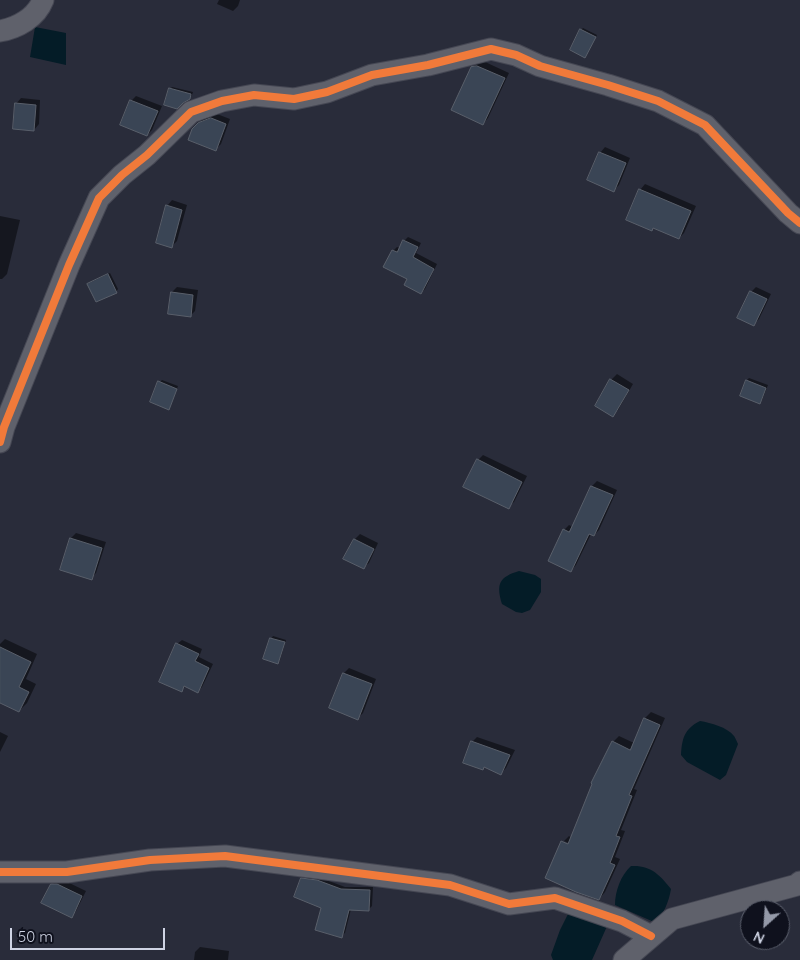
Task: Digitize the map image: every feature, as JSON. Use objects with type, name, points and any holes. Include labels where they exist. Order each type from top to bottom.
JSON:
[{"type":"street","points":[[0,31],[10,29],[26,21],[41,5],[43,0]]},
{"type":"street","points":[[0,442],[4,427],[39,338],[99,198],[191,112],[222,101],[254,95],[294,99],[327,92],[372,75],[428,65],[490,49],[516,55],[540,66],[658,101],[705,125],[788,213],[800,223]]},
{"type":"street","points":[[0,872],[67,872],[150,860],[225,856],[450,885],[509,904],[556,898],[622,922],[652,936]]},
{"type":"street","points":[[624,960],[672,919],[797,885],[800,882]]},
{"type":"water","points":[[35,27],[66,33],[66,65],[30,57]]},
{"type":"water","points":[[519,571],[535,575],[541,579],[541,592],[530,610],[522,613],[516,612],[502,604],[499,591],[499,586],[503,579]]},
{"type":"water","points":[[700,721],[714,724],[727,730],[734,736],[738,744],[726,775],[720,780],[687,762],[681,755],[682,744],[687,731]]},
{"type":"water","points":[[631,866],[650,869],[663,879],[671,889],[666,907],[661,916],[654,922],[615,905],[619,884]]},
{"type":"water","points":[[569,912],[608,924],[592,960],[553,960],[551,955]]},
{"type":"building","points":[[580,29],[596,37],[585,58],[570,50]]},
{"type":"building","points":[[477,66],[505,78],[483,125],[451,110],[471,67]]},
{"type":"building","points":[[169,88],[191,94],[190,99],[177,109],[164,105]]},
{"type":"building","points":[[130,100],[158,111],[147,136],[120,125]]},
{"type":"building","points":[[15,103],[36,105],[34,131],[13,129]]},
{"type":"building","points":[[211,118],[226,124],[216,151],[188,140],[192,129],[198,123]]},
{"type":"building","points":[[599,152],[626,163],[614,192],[587,180]]},
{"type":"building","points":[[639,189],[691,211],[679,239],[653,228],[652,231],[626,220]]},
{"type":"building","points":[[166,205],[182,210],[172,248],[156,243]]},
{"type":"building","points":[[403,240],[418,247],[413,257],[434,269],[421,294],[404,285],[407,279],[383,267],[392,250],[397,252]]},
{"type":"building","points":[[108,274],[117,293],[96,302],[87,284]]},
{"type":"building","points":[[750,291],[767,299],[754,326],[737,318]]},
{"type":"building","points":[[171,292],[193,295],[191,317],[168,314]]},
{"type":"building","points":[[610,379],[629,390],[613,417],[595,406]]},
{"type":"building","points":[[746,380],[766,388],[760,404],[740,396]]},
{"type":"building","points":[[158,381],[177,389],[169,410],[150,402]]},
{"type":"building","points":[[477,459],[522,482],[509,509],[463,487]]},
{"type":"building","points":[[591,486],[613,495],[594,536],[589,534],[571,572],[548,561],[563,529],[569,532]]},
{"type":"building","points":[[70,538],[102,548],[92,580],[60,570]]},
{"type":"building","points":[[354,539],[374,549],[364,569],[343,559]]},
{"type":"building","points":[[270,638],[285,642],[278,664],[263,659]]},
{"type":"building","points":[[176,643],[199,654],[195,661],[209,668],[198,693],[184,686],[182,692],[159,682]]},
{"type":"building","points":[[0,647],[31,662],[19,687],[29,692],[19,712],[0,703]]},
{"type":"building","points":[[343,673],[372,684],[358,720],[329,708]]},
{"type":"building","points":[[644,718],[660,725],[629,795],[632,796],[616,836],[620,837],[610,863],[615,865],[599,900],[545,878],[561,841],[568,844],[591,783],[612,741],[630,750]]},
{"type":"building","points":[[471,741],[510,755],[501,775],[484,767],[483,770],[463,763]]},
{"type":"building","points":[[301,878],[317,880],[341,889],[370,890],[369,911],[349,910],[342,938],[315,930],[321,908],[294,897]]},
{"type":"building","points":[[51,884],[57,884],[82,896],[72,918],[41,903]]},
{"type":"cycle path","points":[[0,442],[4,427],[69,265],[99,198],[191,112],[222,101],[254,95],[294,99],[327,92],[372,75],[428,65],[491,49],[516,55],[540,66],[658,101],[705,125],[788,213],[800,223]]},
{"type":"cycle path","points":[[0,872],[67,872],[150,860],[225,856],[450,885],[509,904],[555,898],[622,921],[651,936]]}]
